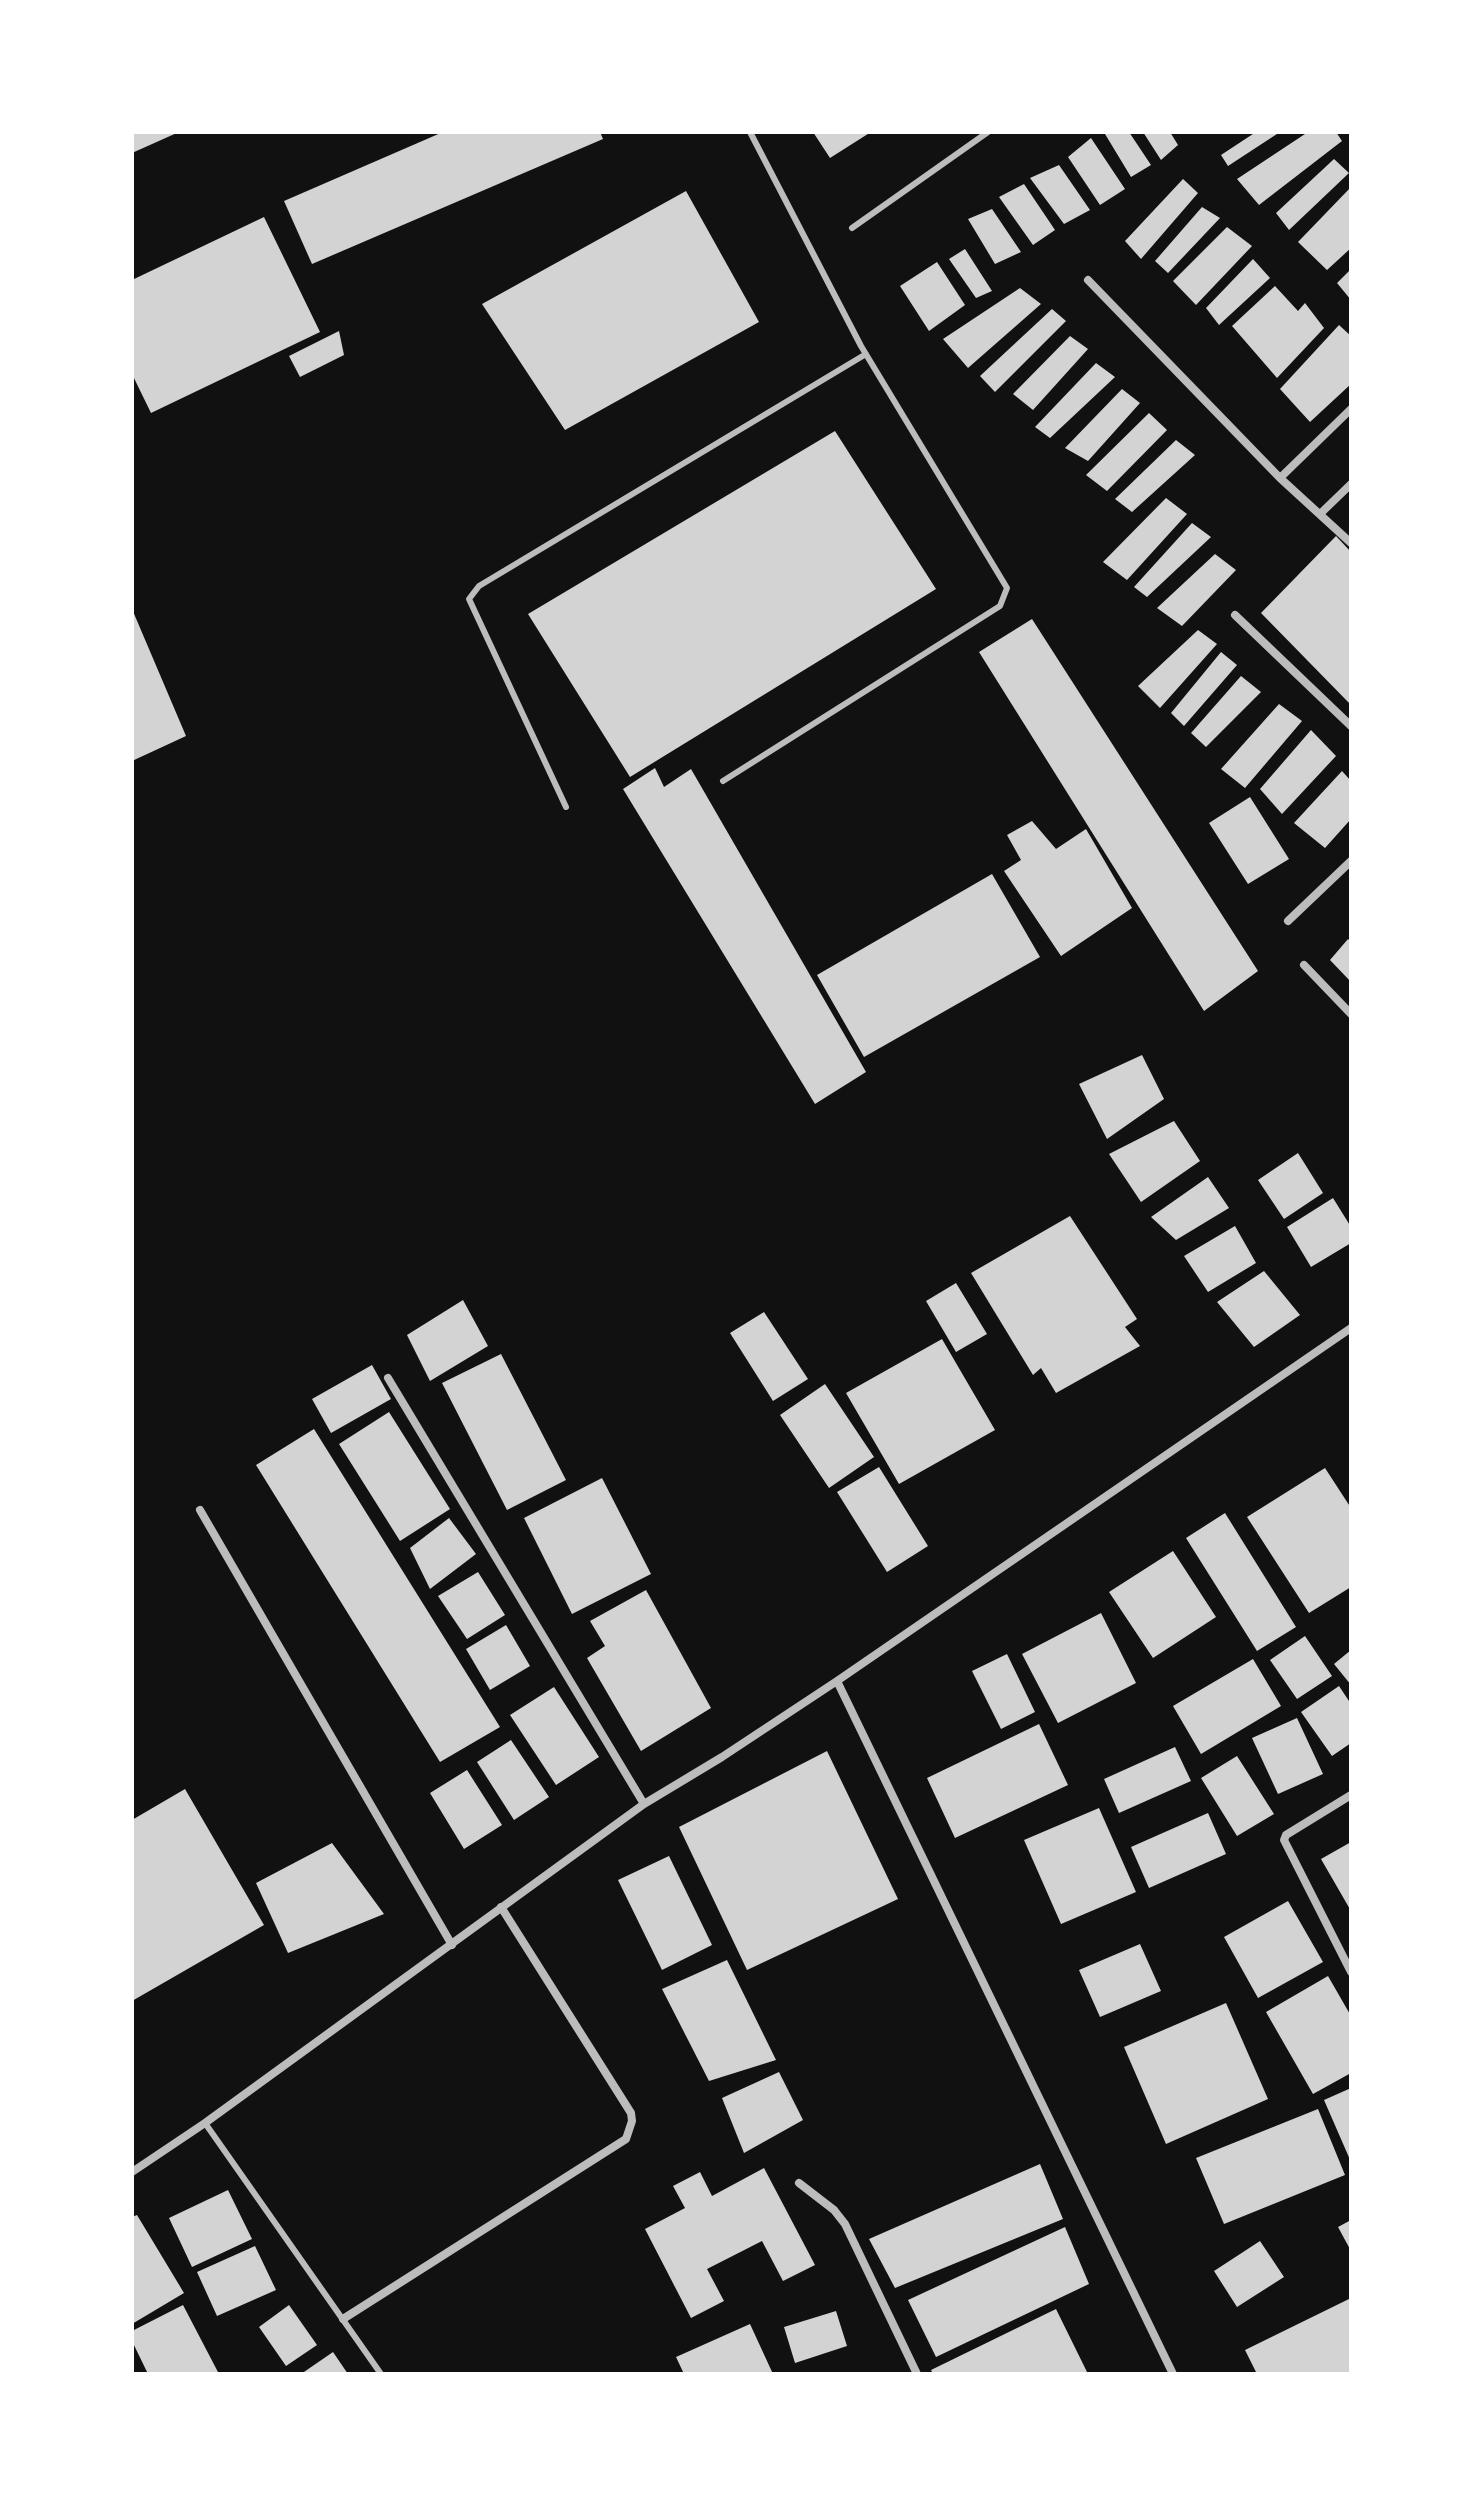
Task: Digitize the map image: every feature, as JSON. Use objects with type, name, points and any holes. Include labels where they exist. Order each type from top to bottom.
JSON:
[{"type":"street","points":[[1088,280],[1280,478],[1351,543]]},
{"type":"street","points":[[1280,478],[1351,409]]},
{"type":"street","points":[[1320,514],[1351,484]]},
{"type":"street","points":[[1235,615],[1351,726]]},
{"type":"street","points":[[1288,921],[1351,861]]},
{"type":"street","points":[[1304,965],[1351,1014]]},
{"type":"street","points":[[132,2172],[205,2123],[644,1804],[837,1681],[1351,1328]]},
{"type":"street","points":[[388,1378],[644,1804]]},
{"type":"street","points":[[200,1510],[452,1945]]},
{"type":"street","points":[[837,1681],[1173,2374]]},
{"type":"street","points":[[1351,1795],[1286,1835],[1284,1840],[1351,1972]]},
{"type":"street","points":[[343,2319],[626,2139],[631,2129],[631,2113],[501,1907]]},
{"type":"street","points":[[799,2183],[834,2210],[845,2224],[917,2374]]},
{"type":"lane","points":[[723,781],[1000,606],[1007,588],[866,354],[750,132]]},
{"type":"lane","points":[[852,228],[988,132]]},
{"type":"lane","points":[[566,807],[469,599],[470,595],[479,586],[866,354]]},
{"type":"lane","points":[[205,2123],[381,2374]]},
{"type":"building","points":[[132,132],[179,132],[132,153]]},
{"type":"building","points":[[443,132],[600,132],[603,139],[312,264],[284,201]]},
{"type":"building","points":[[813,132],[871,132],[830,158]]},
{"type":"building","points":[[1129,132],[1151,165],[1131,177],[1105,134]]},
{"type":"building","points":[[1143,132],[1170,132],[1178,145],[1161,160]]},
{"type":"building","points":[[1256,132],[1280,132],[1228,166],[1221,155]]},
{"type":"building","points":[[1308,132],[1336,132],[1342,141],[1259,205],[1237,179]]},
{"type":"building","points":[[1091,138],[1125,189],[1100,205],[1068,157]]},
{"type":"building","points":[[1334,159],[1349,173],[1289,230],[1276,213]]},
{"type":"building","points":[[1059,165],[1090,210],[1064,224],[1030,178]]},
{"type":"building","points":[[1183,179],[1198,193],[1141,259],[1125,241]]},
{"type":"building","points":[[1024,184],[1055,230],[1033,245],[999,197]]},
{"type":"building","points":[[1351,187],[1351,248],[1327,270],[1298,242]]},
{"type":"building","points":[[686,191],[759,322],[565,430],[482,304]]},
{"type":"building","points":[[1202,207],[1220,218],[1168,273],[1155,261]]},
{"type":"building","points":[[992,209],[1021,252],[995,264],[968,219]]},
{"type":"building","points":[[264,217],[320,332],[151,413],[132,374],[132,280]]},
{"type":"building","points":[[1227,227],[1252,246],[1196,305],[1173,281]]},
{"type":"building","points":[[965,249],[992,291],[976,298],[949,259]]},
{"type":"building","points":[[1253,259],[1270,278],[1219,325],[1206,308]]},
{"type":"building","points":[[937,262],[965,305],[929,331],[900,286]]},
{"type":"building","points":[[1351,269],[1351,300],[1337,283]]},
{"type":"building","points":[[1275,286],[1298,311],[1305,303],[1324,328],[1277,378],[1232,326]]},
{"type":"building","points":[[1020,288],[1041,304],[968,368],[943,339]]},
{"type":"building","points":[[1052,309],[1066,321],[995,392],[980,376]]},
{"type":"building","points":[[1339,325],[1351,336],[1351,384],[1310,422],[1280,389]]},
{"type":"building","points":[[339,331],[344,355],[300,377],[289,356]]},
{"type":"building","points":[[1070,336],[1088,349],[1033,410],[1013,394]]},
{"type":"building","points":[[1096,363],[1115,377],[1050,438],[1035,427]]},
{"type":"building","points":[[1122,389],[1140,403],[1088,461],[1065,448]]},
{"type":"building","points":[[1149,413],[1167,430],[1107,491],[1086,475]]},
{"type":"building","points":[[835,431],[936,589],[630,777],[528,614]]},
{"type":"building","points":[[1176,440],[1195,455],[1132,512],[1115,499]]},
{"type":"building","points":[[1166,498],[1187,514],[1127,580],[1103,562]]},
{"type":"building","points":[[1192,523],[1211,537],[1147,597],[1134,587]]},
{"type":"building","points":[[1336,536],[1351,552],[1351,705],[1261,613]]},
{"type":"building","points":[[1215,554],[1236,570],[1182,626],[1157,608]]},
{"type":"building","points":[[132,609],[186,736],[132,761]]},
{"type":"building","points":[[1032,619],[1258,971],[1204,1011],[979,652]]},
{"type":"building","points":[[1198,630],[1217,644],[1160,708],[1138,686]]},
{"type":"building","points":[[1221,652],[1237,665],[1184,726],[1171,713]]},
{"type":"building","points":[[1241,676],[1261,692],[1206,747],[1191,733]]},
{"type":"building","points":[[1279,704],[1302,721],[1245,788],[1221,769]]},
{"type":"building","points":[[1311,730],[1336,756],[1282,814],[1260,789]]},
{"type":"building","points":[[655,768],[664,787],[691,769],[866,1072],[815,1104],[623,789]]},
{"type":"building","points":[[1342,771],[1351,781],[1351,819],[1325,848],[1294,823]]},
{"type":"building","points":[[1250,797],[1289,859],[1248,884],[1209,823]]},
{"type":"building","points":[[1032,821],[1056,849],[1086,829],[1132,908],[1061,956],[1004,871],[1021,860],[1007,835]]},
{"type":"building","points":[[992,874],[1040,957],[864,1057],[817,975]]},
{"type":"building","points":[[1348,939],[1351,942],[1351,982],[1330,960]]},
{"type":"building","points":[[1142,1055],[1164,1099],[1107,1139],[1079,1084]]},
{"type":"building","points":[[1174,1121],[1200,1161],[1141,1202],[1109,1154]]},
{"type":"building","points":[[1298,1153],[1323,1193],[1284,1219],[1258,1180]]},
{"type":"building","points":[[1208,1177],[1229,1208],[1176,1240],[1151,1217]]},
{"type":"building","points":[[1333,1198],[1351,1227],[1351,1243],[1311,1267],[1287,1227]]},
{"type":"building","points":[[1070,1216],[1137,1319],[1125,1327],[1140,1346],[1056,1393],[1041,1368],[1033,1375],[971,1273]]},
{"type":"building","points":[[1235,1226],[1256,1263],[1208,1292],[1184,1256]]},
{"type":"building","points":[[1264,1271],[1300,1315],[1254,1347],[1217,1302]]},
{"type":"building","points":[[956,1283],[987,1334],[956,1352],[926,1301]]},
{"type":"building","points":[[463,1300],[488,1346],[430,1381],[407,1335]]},
{"type":"building","points":[[764,1312],[808,1379],[773,1401],[730,1333]]},
{"type":"building","points":[[942,1339],[995,1430],[899,1484],[846,1393]]},
{"type":"building","points":[[501,1354],[566,1480],[507,1510],[442,1383]]},
{"type":"building","points":[[372,1365],[391,1399],[331,1433],[312,1399]]},
{"type":"building","points":[[825,1384],[874,1457],[829,1488],[780,1415]]},
{"type":"building","points":[[389,1412],[450,1509],[400,1541],[339,1444]]},
{"type":"building","points":[[314,1429],[500,1727],[440,1762],[256,1465]]},
{"type":"building","points":[[879,1467],[928,1546],[887,1572],[837,1492]]},
{"type":"building","points":[[1325,1468],[1351,1508],[1351,1587],[1309,1613],[1247,1517]]},
{"type":"building","points":[[602,1478],[651,1574],[572,1614],[524,1518]]},
{"type":"building","points":[[1225,1513],[1296,1627],[1257,1651],[1186,1538]]},
{"type":"building","points":[[449,1518],[476,1554],[430,1589],[410,1548]]},
{"type":"building","points":[[1173,1551],[1216,1617],[1153,1658],[1109,1592]]},
{"type":"building","points":[[478,1572],[505,1615],[467,1639],[438,1596]]},
{"type":"building","points":[[646,1590],[711,1708],[641,1751],[587,1658],[605,1646],[590,1621]]},
{"type":"building","points":[[1101,1613],[1136,1683],[1058,1723],[1022,1654]]},
{"type":"building","points":[[506,1625],[530,1666],[490,1690],[466,1649]]},
{"type":"building","points":[[1305,1636],[1332,1676],[1297,1699],[1270,1660]]},
{"type":"building","points":[[1351,1650],[1351,1685],[1334,1664]]},
{"type":"building","points":[[1007,1654],[1035,1712],[1001,1729],[972,1671]]},
{"type":"building","points":[[1253,1659],[1281,1706],[1201,1754],[1173,1706]]},
{"type":"building","points":[[1339,1686],[1351,1704],[1351,1743],[1332,1756],[1301,1712]]},
{"type":"building","points":[[554,1687],[599,1757],[556,1785],[510,1715]]},
{"type":"building","points":[[1297,1718],[1323,1774],[1278,1794],[1252,1738]]},
{"type":"building","points":[[1039,1724],[1068,1785],[955,1838],[927,1778]]},
{"type":"building","points":[[511,1740],[549,1797],[514,1820],[477,1762]]},
{"type":"building","points":[[1175,1747],[1191,1781],[1119,1813],[1104,1779]]},
{"type":"building","points":[[827,1751],[898,1899],[747,1970],[679,1827]]},
{"type":"building","points":[[1237,1756],[1274,1814],[1237,1836],[1201,1778]]},
{"type":"building","points":[[467,1770],[502,1825],[464,1849],[430,1793]]},
{"type":"building","points":[[185,1789],[264,1925],[132,2001],[132,1820]]},
{"type":"building","points":[[1099,1808],[1136,1892],[1061,1924],[1024,1840]]},
{"type":"building","points":[[1208,1813],[1226,1854],[1149,1888],[1131,1847]]},
{"type":"building","points":[[1351,1842],[1351,1911],[1321,1859]]},
{"type":"building","points":[[332,1843],[384,1914],[288,1953],[256,1883]]},
{"type":"building","points":[[669,1856],[712,1945],[662,1970],[618,1880]]},
{"type":"building","points":[[1288,1901],[1323,1962],[1258,1998],[1224,1937]]},
{"type":"building","points":[[1140,1944],[1161,1991],[1100,2017],[1079,1970]]},
{"type":"building","points":[[727,1960],[776,2060],[709,2081],[662,1989]]},
{"type":"building","points":[[1328,1976],[1351,2016],[1351,2073],[1313,2094],[1266,2012]]},
{"type":"building","points":[[1226,2003],[1268,2099],[1166,2144],[1124,2047]]},
{"type":"building","points":[[779,2072],[803,2120],[744,2153],[722,2098]]},
{"type":"building","points":[[1351,2088],[1351,2162],[1324,2100]]},
{"type":"building","points":[[1318,2109],[1345,2175],[1224,2224],[1196,2158]]},
{"type":"building","points":[[1040,2164],[1063,2219],[895,2288],[869,2239]]},
{"type":"building","points":[[764,2168],[815,2265],[783,2281],[762,2241],[707,2269],[724,2301],[691,2318],[645,2229],[685,2208],[673,2186],[700,2172],[712,2196]]},
{"type":"building","points":[[228,2190],[252,2239],[192,2267],[169,2218]]},
{"type":"building","points":[[137,2215],[184,2293],[132,2324],[132,2217]]},
{"type":"building","points":[[1351,2220],[1351,2251],[1338,2227]]},
{"type":"building","points":[[1065,2227],[1089,2284],[936,2357],[908,2300]]},
{"type":"building","points":[[1260,2241],[1284,2277],[1237,2307],[1214,2271]]},
{"type":"building","points":[[255,2246],[276,2290],[217,2316],[197,2272]]},
{"type":"building","points":[[1351,2298],[1351,2374],[1257,2374],[1245,2350]]},
{"type":"building","points":[[183,2305],[219,2374],[148,2374],[132,2341],[132,2331]]},
{"type":"building","points":[[289,2305],[317,2345],[286,2366],[259,2327]]},
{"type":"building","points":[[1056,2309],[1088,2374],[933,2374],[931,2370]]},
{"type":"building","points":[[836,2311],[847,2346],[795,2363],[784,2327]]},
{"type":"building","points":[[750,2324],[773,2374],[684,2374],[676,2357]]},
{"type":"building","points":[[333,2352],[348,2374],[301,2374]]}]
